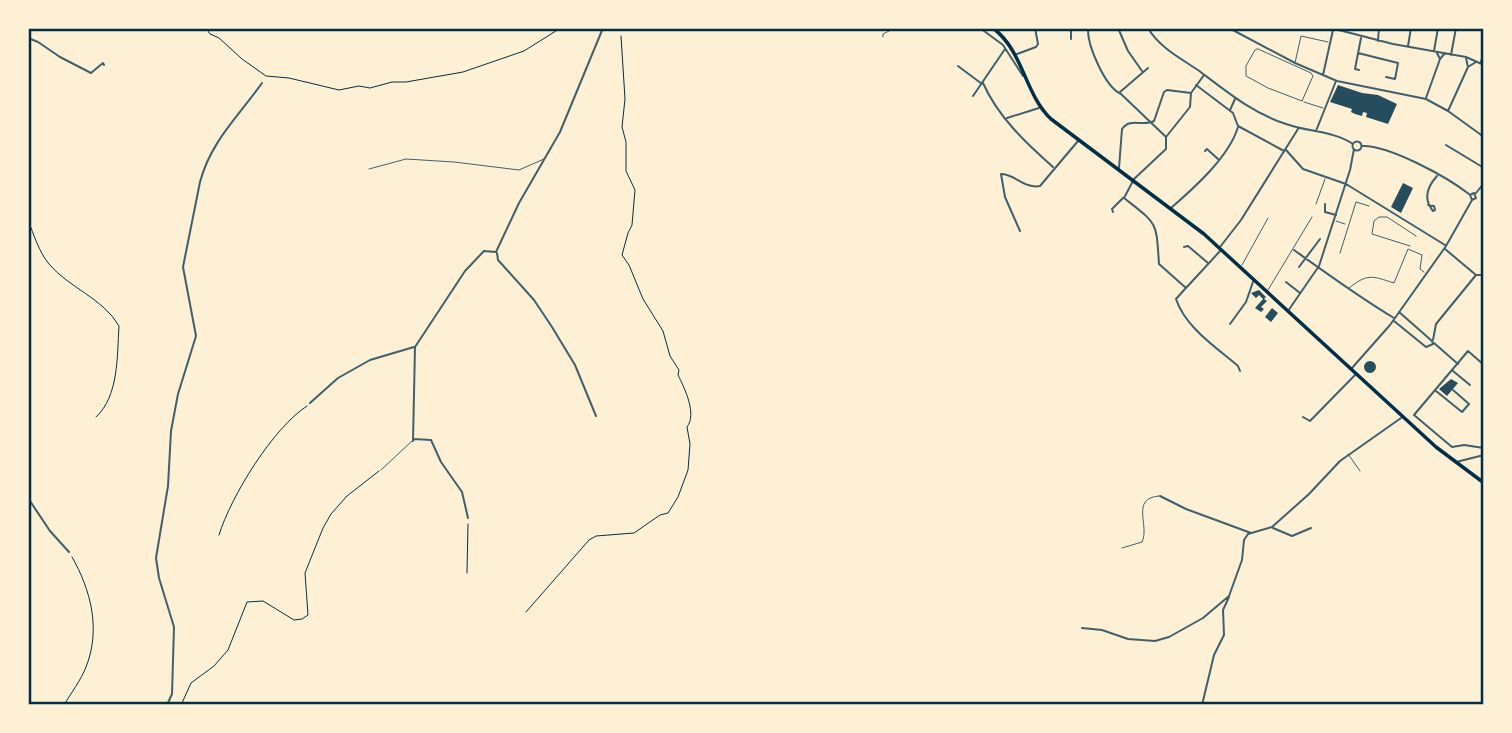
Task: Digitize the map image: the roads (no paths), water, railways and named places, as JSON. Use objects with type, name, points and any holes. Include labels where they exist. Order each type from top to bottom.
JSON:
[{"type":"main road","points":[[993,28],[1017,54],[1040,108],[1051,120],[1220,248],[1402,417],[1484,483]]},
{"type":"street","points":[[596,416],[575,365],[534,300],[498,260],[496,252],[519,203],[560,132],[603,28]]},
{"type":"street","points":[[980,28],[1006,49],[1023,76],[1025,75]]},
{"type":"street","points":[[1017,54],[1036,47],[1038,44],[1035,28]]},
{"type":"street","points":[[1070,38],[1071,28]]},
{"type":"street","points":[[1088,28],[1087,39],[1100,68],[1115,91],[1166,137]]},
{"type":"street","points":[[1118,28],[1128,51],[1142,71]]},
{"type":"street","points":[[1148,28],[1160,43],[1262,114],[1298,128],[1338,136],[1353,144]]},
{"type":"street","points":[[1229,28],[1323,75],[1426,99],[1484,137]]},
{"type":"street","points":[[1323,75],[1332,28],[1378,41],[1466,57],[1484,65]]},
{"type":"street","points":[[1378,41],[1379,28]]},
{"type":"street","points":[[1408,47],[1411,28]]},
{"type":"street","points":[[1438,28],[1436,52],[1440,59]]},
{"type":"street","points":[[1451,55],[1455,28]]},
{"type":"street","points":[[1359,70],[1355,69],[1361,37]]},
{"type":"street","points":[[28,38],[91,73],[103,63],[104,65]]},
{"type":"street","points":[[973,96],[1006,49]]},
{"type":"street","points":[[1359,53],[1398,63],[1395,79],[1386,77]]},
{"type":"street","points":[[1426,99],[1440,59],[1445,53]]},
{"type":"street","points":[[1448,111],[1468,67],[1466,57]]},
{"type":"street","points":[[1468,67],[1478,63]]},
{"type":"street","points":[[958,66],[983,83],[992,102],[1005,118],[1054,169]]},
{"type":"street","points":[[1118,93],[1148,68]]},
{"type":"street","points":[[1113,212],[1112,209],[1124,198],[1134,181],[1166,149],[1166,137],[1190,107],[1191,93],[1204,75]]},
{"type":"street","points":[[1315,132],[1337,80]]},
{"type":"street","points":[[167,705],[172,694],[173,627],[158,572],[157,552],[168,486],[171,431],[178,394],[196,336],[183,267],[200,183],[218,138],[232,124],[262,83]]},
{"type":"street","points":[[1196,85],[1229,111],[1238,126],[1285,151],[1300,167],[1346,184],[1445,247],[1476,275],[1484,275]]},
{"type":"street","points":[[1151,123],[1164,92],[1167,90],[1191,93]]},
{"type":"street","points":[[1229,111],[1236,98]]},
{"type":"street","points":[[1005,118],[1040,108]]},
{"type":"street","points":[[1119,169],[1122,129],[1130,122],[1151,123]]},
{"type":"street","points":[[1171,209],[1198,185],[1219,159],[1232,141],[1238,126]]},
{"type":"street","points":[[1240,371],[1183,313],[1176,299],[1209,263],[1241,220],[1298,128]]},
{"type":"street","points":[[1020,231],[1004,197],[1001,174],[1009,175],[1023,184],[1040,186],[1079,140]]},
{"type":"street","points":[[1353,144],[1358,141],[1362,146]]},
{"type":"street","points":[[1353,144],[1354,159]]},
{"type":"street","points":[[1446,145],[1484,168]]},
{"type":"street","points":[[1288,311],[1319,266],[1354,159],[1362,146]]},
{"type":"street","points":[[1362,146],[1374,146],[1391,153],[1470,194],[1475,194]]},
{"type":"street","points":[[1205,151],[1207,149],[1219,159]]},
{"type":"street","points":[[1354,149],[1359,150]]},
{"type":"street","points":[[1429,205],[1426,196],[1437,175]]},
{"type":"street","points":[[1351,369],[1394,319],[1445,247],[1484,183]]},
{"type":"street","points":[[1470,194],[1472,200]]},
{"type":"street","points":[[1124,198],[1157,227],[1159,264],[1186,288]]},
{"type":"street","points":[[1325,204],[1325,212],[1336,215]]},
{"type":"street","points":[[1299,267],[1320,239]]},
{"type":"street","points":[[1184,247],[1188,246],[1209,263]]},
{"type":"street","points":[[1293,250],[1394,319],[1426,347],[1430,347],[1433,341],[1436,324],[1476,275]]},
{"type":"street","points":[[468,518],[462,492],[441,462],[430,440],[413,440],[415,347],[465,271],[484,251],[496,252]]},
{"type":"street","points":[[1230,324],[1246,302],[1254,279]]},
{"type":"street","points":[[1286,282],[1301,293]]},
{"type":"street","points":[[1399,312],[1458,364]]},
{"type":"street","points":[[310,404],[338,378],[370,360],[415,347]]},
{"type":"street","points":[[1484,365],[1468,351],[1414,415],[1452,447],[1464,445],[1484,448]]},
{"type":"street","points":[[1452,370],[1470,385]]},
{"type":"street","points":[[1303,417],[1310,421],[1356,374]]},
{"type":"street","points":[[1435,390],[1462,412],[1469,404],[1453,390]]},
{"type":"street","points":[[1202,705],[1214,655],[1224,635],[1223,610],[1242,559],[1244,540],[1252,533],[1272,527],[1348,454],[1402,417]]},
{"type":"street","points":[[1455,462],[1484,455]]},
{"type":"street","points":[[1160,496],[1186,509],[1252,533]]},
{"type":"street","points":[[28,498],[50,531],[69,552]]},
{"type":"street","points":[[1272,527],[1292,536],[1311,528]]},
{"type":"street","points":[[1082,628],[1102,630],[1128,639],[1155,641],[1169,637],[1203,618],[1229,596]]},
{"type":"lane","points":[[883,37],[883,34],[895,28]]},
{"type":"lane","points":[[1295,63],[1301,36],[1330,43]]},
{"type":"lane","points":[[1302,101],[1313,76],[1311,73],[1255,50],[1245,66],[1245,76],[1268,88],[1302,101],[1325,109]]},
{"type":"lane","points":[[1478,63],[1484,52]]},
{"type":"lane","points":[[369,169],[407,159],[519,170],[545,159]]},
{"type":"lane","points":[[1317,204],[1325,177]]},
{"type":"lane","points":[[1340,253],[1356,202],[1368,206]]},
{"type":"lane","points":[[1267,291],[1312,217]]},
{"type":"lane","points":[[1410,246],[1372,234],[1374,221],[1379,217],[1387,217],[1416,236]]},
{"type":"lane","points":[[1241,267],[1268,218]]},
{"type":"lane","points":[[1334,221],[1347,225]]},
{"type":"lane","points":[[1347,288],[1362,277],[1372,276],[1394,283],[1408,249],[1422,255],[1420,269],[1426,274]]},
{"type":"lane","points":[[381,470],[413,440]]},
{"type":"lane","points":[[1348,454],[1360,471]]},
{"type":"lane","points":[[1122,548],[1142,542],[1146,535],[1142,513],[1144,504],[1150,498],[1160,496]]}]
